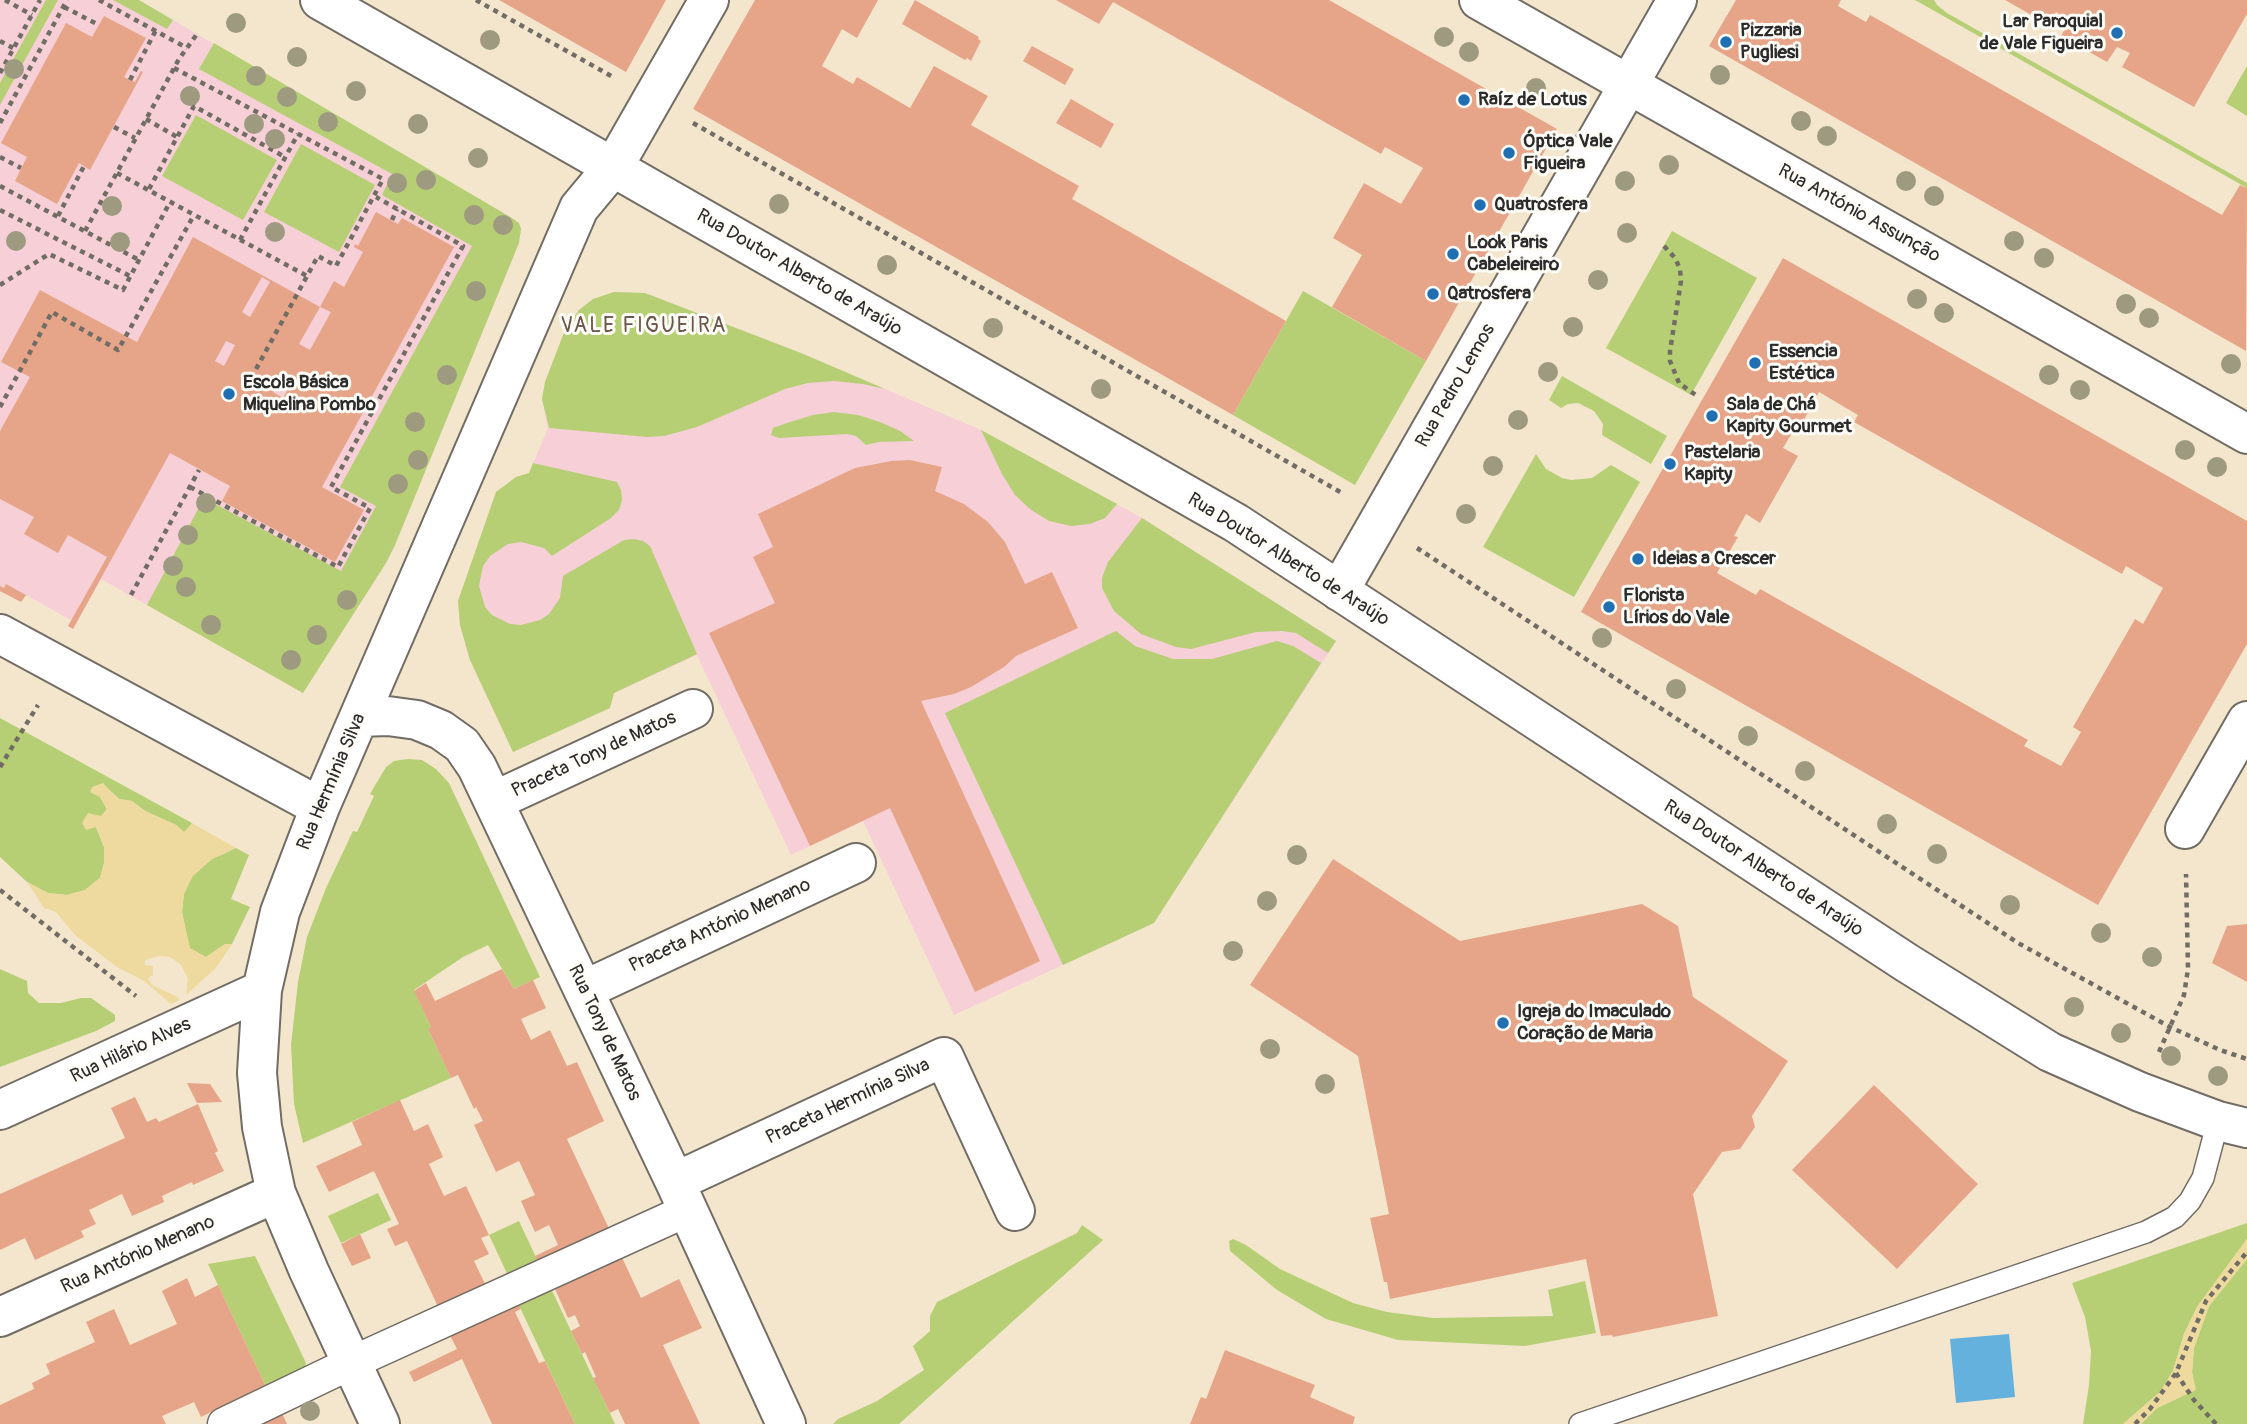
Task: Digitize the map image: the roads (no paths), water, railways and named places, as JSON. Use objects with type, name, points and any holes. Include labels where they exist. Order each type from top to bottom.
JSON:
[{"type":"street","name":"Rua Doutor Alberto de Araújo","points":[[320,0],[1236,523],[2050,1052],[2140,1092],[2233,1124]]},
{"type":"street","name":"Rua Hermínia Silva","points":[[380,1424],[276,1193],[262,1127],[257,1073],[262,990],[280,912],[320,807],[579,208],[614,166],[709,0]]},
{"type":"street","name":"Rua António Assunção","points":[[1479,0],[2244,426]]},
{"type":"street","name":"Rua Pedro Lemos","points":[[1339,591],[1677,0]]},
{"type":"street","points":[[0,634],[320,807]]},
{"type":"street","name":"Praceta Tony de Matos","points":[[494,802],[693,709]]},
{"type":"street","name":"Rua Tony de Matos","points":[[359,717],[388,716],[417,720],[441,730],[462,745],[477,767],[682,1196],[786,1424]]},
{"type":"street","points":[[2185,829],[2247,721]]},
{"type":"street","name":"Praceta António Menano","points":[[584,990],[856,863]]},
{"type":"street","name":"Rua Hilário Alves","points":[[0,1110],[262,990]]},
{"type":"street","name":"Praceta Hermínia Silva","points":[[682,1196],[944,1057],[1016,1211]]},
{"type":"street","name":"Rua António Menano","points":[[0,1317],[276,1193]]},
{"type":"street","points":[[224,1424],[682,1196]]},
{"type":"lane","points":[[1580,1424],[2146,1232],[2175,1217],[2190,1201],[2233,1124]]},
{"type":"water","points":[[2009,1334],[2015,1397],[1956,1403],[1950,1339]]},
{"type":"place","name":"Lar Paroquial de Vale Figueira","points":[[2117,33]]},
{"type":"place","name":"Pizzaria Pugliesi","points":[[1726,42]]},
{"type":"place","name":"Raíz de Lotus","points":[[1464,100]]},
{"type":"place","name":"Óptica Vale Figueira","points":[[1509,153]]},
{"type":"place","name":"Quatrosfera","points":[[1480,205]]},
{"type":"place","name":"Look Paris Cabeleireiro","points":[[1453,254]]},
{"type":"place","name":"Qatrosfera","points":[[1433,294]]},
{"type":"place","name":"Essencia Estética","points":[[1755,363]]},
{"type":"place","name":"Escola Básica Miquelina Pombo","points":[[229,394]]},
{"type":"place","name":"Sala de Chá Kapity Gourmet","points":[[1712,416]]},
{"type":"place","name":"Pastelaria Kapity","points":[[1670,464]]},
{"type":"place","name":"Ideias a Crescer","points":[[1638,559]]},
{"type":"place","name":"Florista Lírios do Vale","points":[[1609,607]]},
{"type":"place","name":"Igreja do Imaculado Coração de Maria","points":[[1503,1023]]},
{"type":"district","name":"VALE FIGUEIRA","points":[[644,327]]}]
